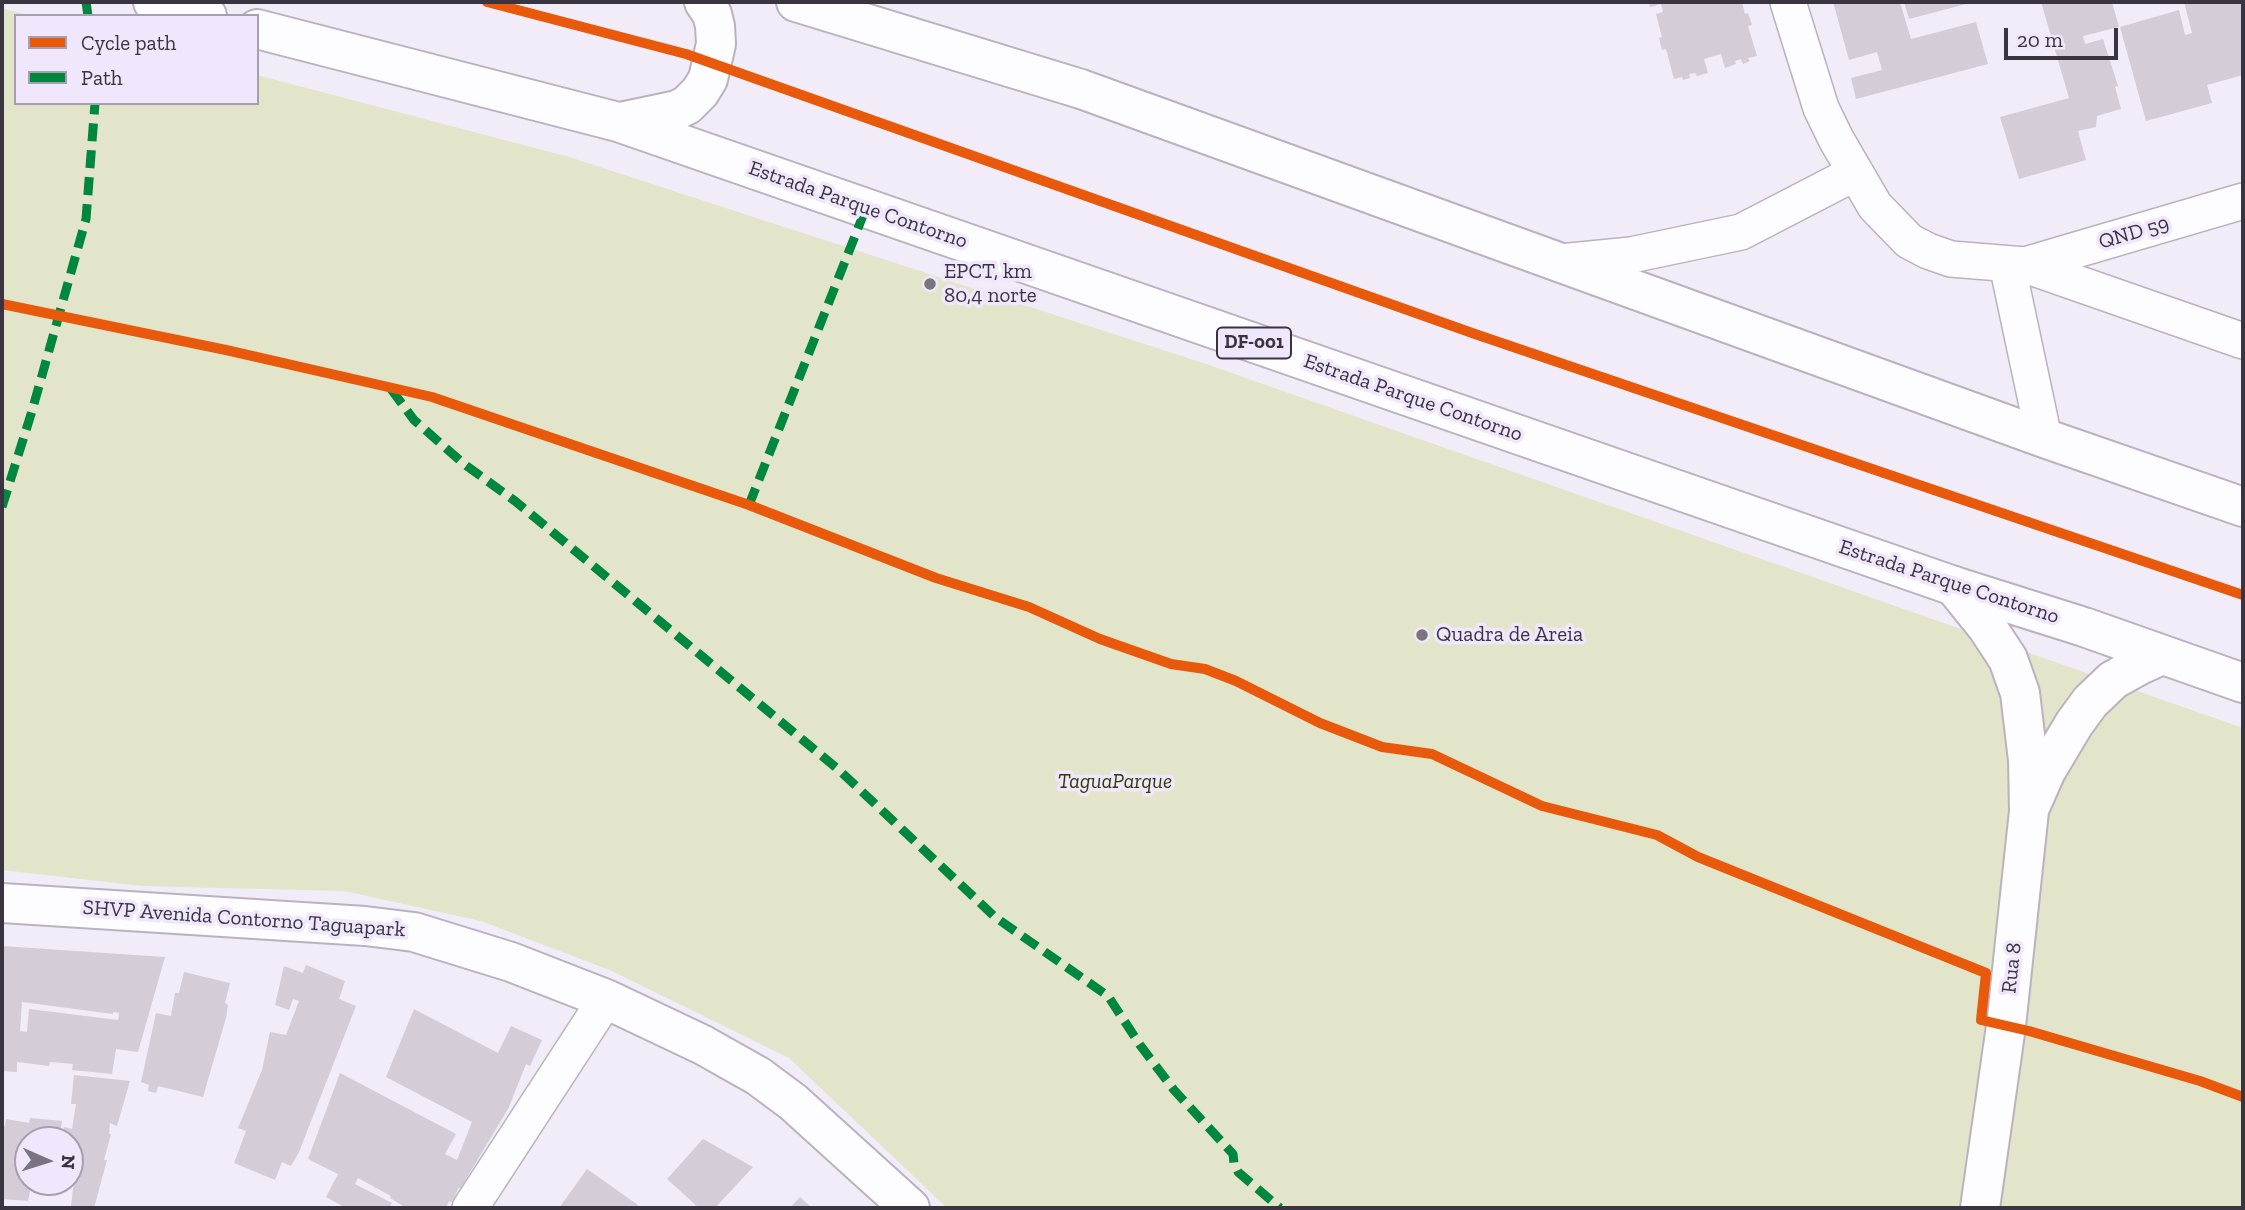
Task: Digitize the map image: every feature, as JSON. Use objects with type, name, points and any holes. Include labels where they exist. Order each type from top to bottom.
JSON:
[{"type":"main road","points":[[153,2],[199,14]]},
{"type":"main road","points":[[618,122],[677,110],[687,105],[700,92],[708,79],[716,44],[712,14],[704,2]]},
{"type":"main road","points":[[796,2],[1081,89],[2044,438],[2243,507]]},
{"type":"main road","name":"Estrada Parque Contorno","points":[[259,30],[618,122],[2243,684]]},
{"type":"main road","points":[[1954,586],[1987,627],[2008,659],[2020,692],[2028,760],[2029,811]]},
{"type":"main road","points":[[2029,811],[2046,771],[2090,702],[2113,680],[2162,655]]},
{"type":"main road","name":"Rua 8","points":[[1980,1208],[2006,1026],[2029,811]]},
{"type":"main road","name":"SHVP Avenida Contorno Taguapark","points":[[2,902],[365,926],[414,932],[511,961],[606,999],[703,1045],[758,1076],[793,1102],[910,1208]]},
{"type":"street","points":[[1788,2],[1821,108],[1875,206],[1909,241],[1928,251],[1951,258],[2016,264],[2243,341]]},
{"type":"street","points":[[1560,262],[1631,255],[1741,232],[1855,173]]},
{"type":"street","name":"QND 59","points":[[2016,264],[2243,201]]},
{"type":"street","points":[[2016,264],[2044,438]]},
{"type":"street","points":[[470,1208],[606,999]]},
{"type":"green space","name":"TaguaParque","points":[[2,8],[24,14],[14,14],[14,105],[259,105],[259,76],[569,157],[1206,364],[2243,728],[2243,1208],[947,1208],[789,1058],[612,971],[481,921],[344,891],[142,886],[2,870]]},
{"type":"building","points":[[1649,2],[1742,2],[1752,25],[1748,26],[1757,56],[1748,58],[1750,61],[1743,64],[1741,59],[1735,61],[1736,64],[1725,68],[1721,54],[1704,59],[1708,73],[1697,76],[1695,73],[1689,74],[1690,78],[1683,80],[1682,77],[1674,79],[1666,49],[1662,50],[1659,38],[1662,37],[1656,14],[1663,12],[1661,4],[1650,7]]},
{"type":"building","points":[[1833,2],[1900,2],[1911,39],[1976,22],[1988,64],[1856,99],[1851,78],[1882,70],[1877,52],[1849,60]]},
{"type":"building","points":[[1904,2],[1969,2],[1970,3],[1909,19]]},
{"type":"building","points":[[2041,2],[2112,2],[2119,27],[2083,36],[2085,44],[2103,39],[2118,86],[2115,87],[2121,109],[2097,116],[2096,127],[2078,131],[2086,160],[2019,179],[2000,117],[2069,98]]},
{"type":"building","points":[[2184,2],[2243,2],[2243,75],[2207,85],[2212,103],[2146,121],[2120,27],[2179,10],[2185,35],[2192,33]]},
{"type":"building","points":[[2,946],[165,957],[138,1052],[116,1049],[112,1074],[72,1070],[73,1064],[50,1062],[49,1066],[17,1062],[17,1072],[2,1071]],"holes":[[[22,1002],[119,1013],[118,1020],[29,1009],[27,1032],[20,1031]]]},
{"type":"building","points":[[306,965],[345,981],[339,999],[356,1006],[299,1152],[291,1166],[282,1162],[275,1180],[234,1163],[246,1131],[238,1128],[262,1070],[270,1032],[286,1035],[299,1001],[293,999],[289,1010],[275,1005],[284,966],[303,973]]},
{"type":"building","points":[[184,972],[230,983],[225,1003],[228,1005],[226,1018],[203,1097],[158,1086],[156,1093],[148,1091],[149,1085],[141,1082],[156,1013],[171,1016],[175,993],[179,993]]},
{"type":"building","points":[[414,1009],[498,1053],[511,1026],[542,1040],[530,1066],[526,1064],[508,1109],[446,1208],[402,1208],[391,1196],[358,1178],[355,1184],[392,1203],[389,1208],[346,1208],[326,1197],[338,1174],[308,1159],[340,1073],[456,1134],[445,1154],[457,1160],[472,1122],[386,1077]]},
{"type":"building","points":[[74,1075],[130,1081],[117,1126],[110,1123],[111,1134],[104,1160],[107,1160],[94,1208],[71,1206],[72,1196],[84,1196],[84,1126],[72,1126],[76,1104],[71,1104]]},
{"type":"building","points":[[30,1118],[62,1121],[61,1126],[14,1126],[14,1196],[29,1196],[28,1201],[2,1199],[2,1125],[5,1126],[6,1119],[29,1123]]},
{"type":"building","points":[[703,1139],[753,1167],[715,1208],[699,1208],[667,1179]]},
{"type":"building","points":[[587,1169],[638,1205],[635,1208],[559,1208]]},
{"type":"building","points":[[800,1197],[812,1208],[790,1208]]},
{"type":"marked path","points":[[86,2],[88,14]]},
{"type":"marked path","points":[[2,507],[86,219],[95,105]]},
{"type":"marked path","points":[[749,505],[866,208]]},
{"type":"marked path","points":[[391,389],[414,420],[464,464],[515,501],[839,770],[995,917],[1108,996],[1174,1090],[1233,1154],[1238,1172],[1280,1208]]},
{"type":"cycle path","points":[[487,2],[686,54],[1475,334],[2243,595]]},
{"type":"cycle path","points":[[2,304],[226,350],[432,397],[749,505],[936,578],[1029,607],[1100,639],[1171,664],[1205,669],[1236,681],[1320,723],[1382,747],[1432,754],[1542,806],[1657,835],[1698,857],[1986,973],[1981,1020],[2029,1031],[2200,1081],[2243,1097]]},
{"type":"place","name":"EPCT, km 80,4 norte","points":[[930,284]]},
{"type":"place","name":"Quadra de Areia","points":[[1422,635]]}]
